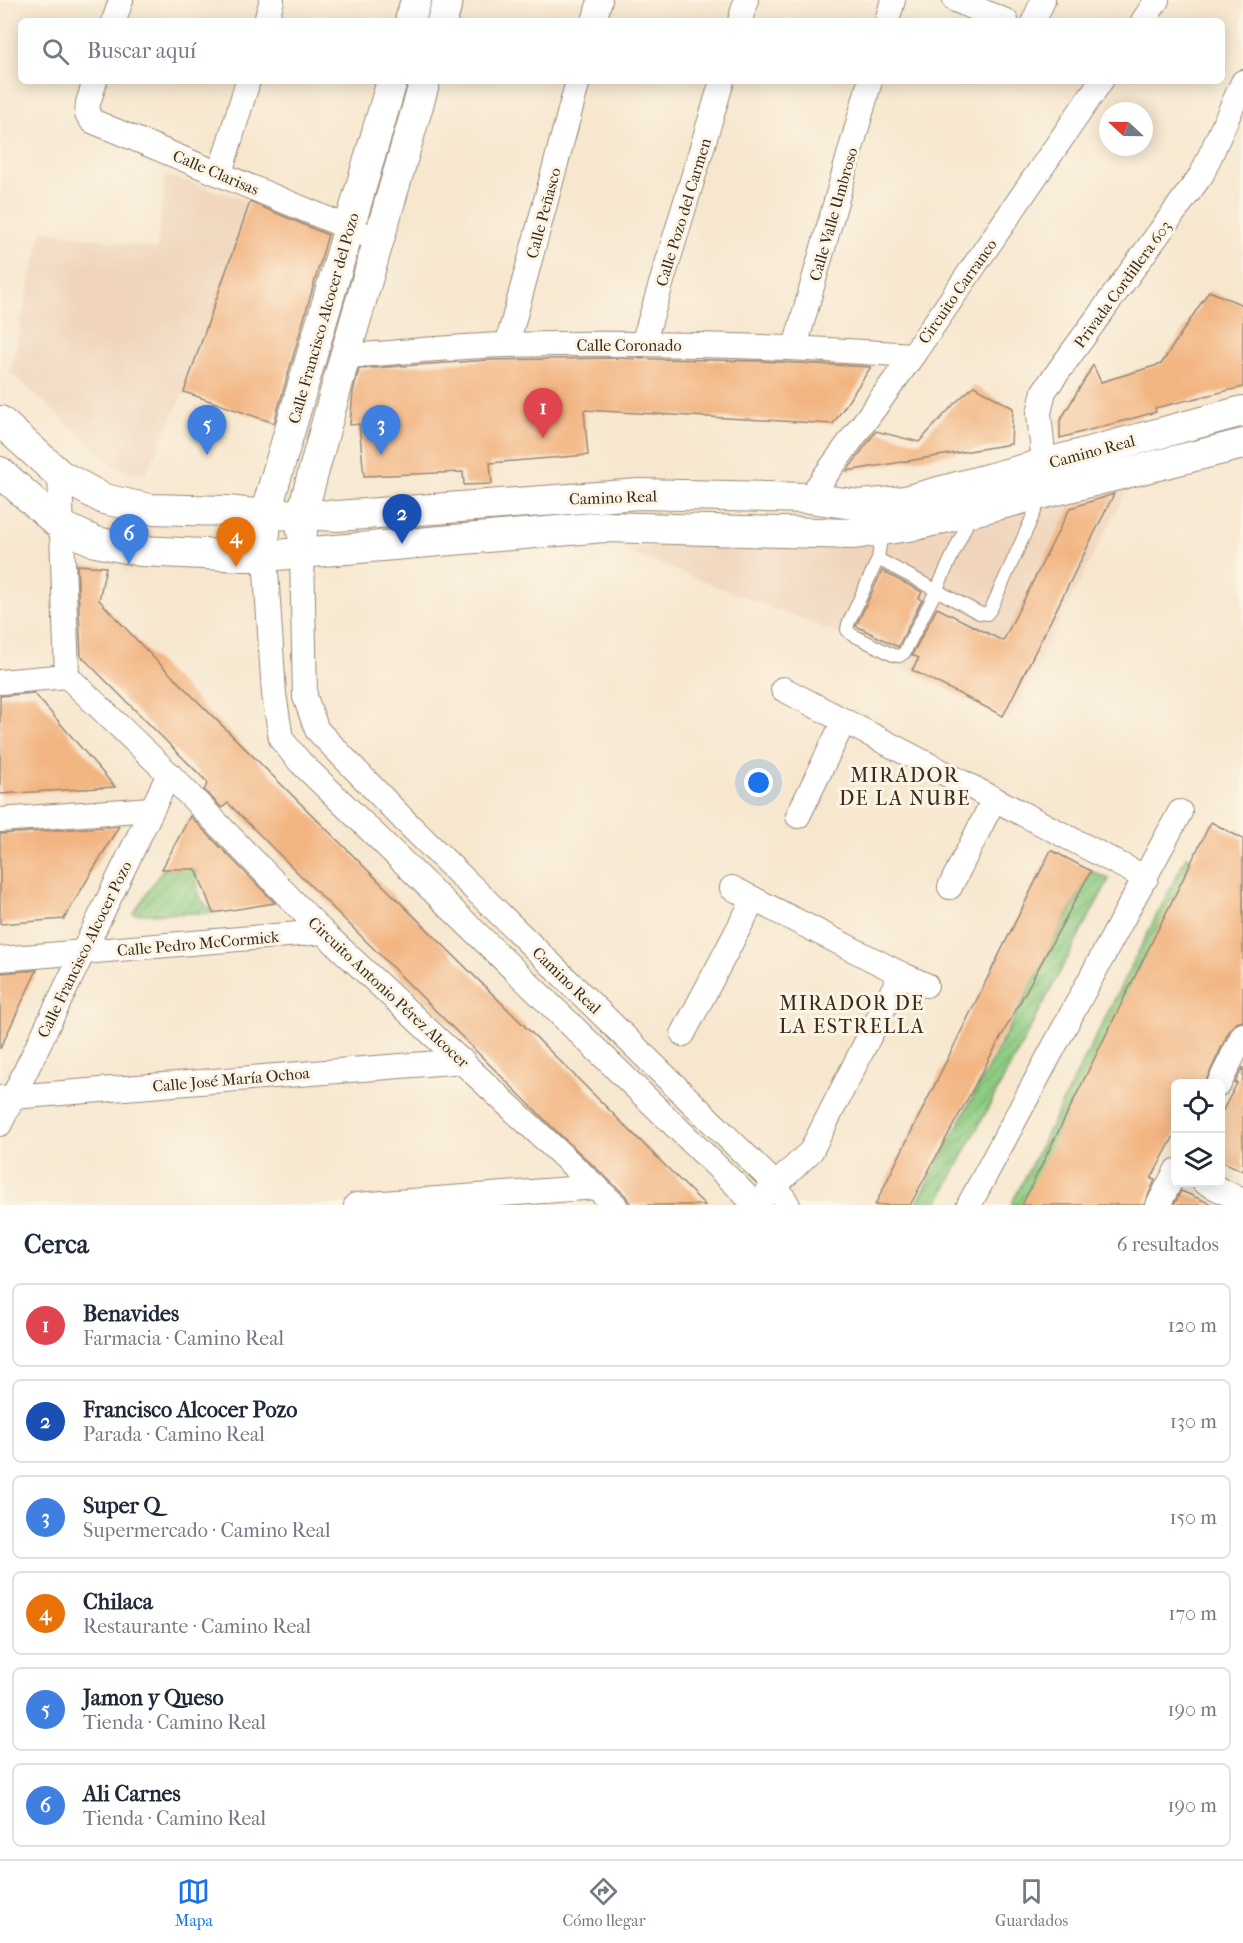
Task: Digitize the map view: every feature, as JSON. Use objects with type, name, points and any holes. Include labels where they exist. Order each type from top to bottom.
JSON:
[{"type":"street","points":[[115,18],[121,0]]},
{"type":"street","points":[[267,18],[272,0]]},
{"type":"street","points":[[411,18],[416,0]]},
{"type":"street","points":[[443,18],[448,0]]},
{"type":"street","points":[[595,18],[600,0]]},
{"type":"street","points":[[741,18],[746,0]]},
{"type":"street","points":[[889,18],[893,0]]},
{"type":"street","points":[[955,0],[999,18]]},
{"type":"street","points":[[1036,18],[1043,0]]},
{"type":"street","points":[[1145,18],[1157,0]]},
{"type":"street","name":"Privada Cordillera 603","points":[[1043,494],[1044,464],[1039,413],[1044,391],[1202,174],[1243,82]]},
{"type":"street","name":"Calle Clarisas","points":[[94,84],[87,114],[92,121],[379,240]]},
{"type":"street","points":[[220,173],[247,84]]},
{"type":"street","name":"Calle Francisco Alcocer del Pozo","points":[[265,556],[265,515],[392,84]]},
{"type":"street","name":"Calle Francisco Alcocer del Pozo","points":[[302,553],[302,514],[345,356],[424,84]]},
{"type":"street","name":"Calle Peñasco","points":[[507,345],[577,84]]},
{"type":"street","name":"Calle Pozo del Carmen","points":[[643,344],[721,84]]},
{"type":"street","name":"Calle Valle Umbroso","points":[[795,347],[869,84]]},
{"type":"street","name":"Circuito Carranco","points":[[809,498],[913,355],[1099,84]]},
{"type":"street","name":"Calle Coronado","points":[[345,356],[507,345],[643,344],[795,347],[913,355]]},
{"type":"street","name":"Camino Real","points":[[0,421],[60,475],[104,499],[149,509],[337,516],[639,494],[809,498],[860,505],[905,501],[1243,411]]},
{"type":"street","name":"Camino Real","points":[[0,472],[61,525],[96,542],[141,551],[265,556],[605,527],[854,534],[916,525],[1243,444]]},
{"type":"street","points":[[0,682],[67,676],[60,475]]},
{"type":"street","name":"Camino Real","points":[[302,553],[304,697],[317,730],[406,822],[775,1184],[788,1205]]},
{"type":"street","name":"Camino Real","points":[[265,556],[273,694],[281,739],[300,762],[755,1205]]},
{"type":"street","name":"Circuito Antonio Pérez Alcocer","points":[[67,676],[169,774],[323,932],[615,1205]]},
{"type":"street","points":[[783,689],[1146,878]]},
{"type":"street","points":[[798,816],[844,721]]},
{"type":"street","name":"Calle Francisco Alcocer Pozo","points":[[0,1124],[6,1097],[82,953],[169,774]]},
{"type":"street","points":[[950,887],[994,799]]},
{"type":"street","points":[[0,820],[151,809]]},
{"type":"street","points":[[969,1205],[1180,812]]},
{"type":"street","points":[[732,888],[926,985]]},
{"type":"street","points":[[684,1034],[754,899]]},
{"type":"street","name":"Calle Pedro McCormick","points":[[0,959],[323,932]]},
{"type":"street","points":[[755,1205],[811,1151],[901,974]]},
{"type":"street","points":[[1221,1079],[1240,1048]]},
{"type":"street","name":"Calle José María Ochoa","points":[[6,1097],[463,1061]]},
{"type":"street","points":[[1158,1205],[1171,1180]]},
{"type":"street","points":[[356,1205],[597,1187]]},
{"type":"street","points":[[1214,1187],[1243,1201]]},
{"type":"lane","points":[[878,559],[979,613],[987,614],[1043,494]]},
{"type":"lane","points":[[883,530],[878,559],[847,630],[850,634],[893,655],[900,656],[904,653],[936,591],[973,511]]},
{"type":"shaded area","points":[[165,175],[251,202],[184,392],[145,476],[115,466],[10,372],[42,230],[157,249]]},
{"type":"shaded area","points":[[1130,484],[1008,721],[832,631],[622,550]]},
{"type":"green space","points":[[1186,857],[1199,864],[1025,1205],[1011,1205]]},
{"type":"green space","points":[[163,869],[196,869],[199,897],[213,913],[133,914]]},
{"type":"green space","points":[[1091,871],[1109,879],[937,1205],[916,1205]]},
{"type":"building","points":[[250,202],[328,235],[274,423],[184,392]]},
{"type":"building","points":[[1209,291],[1243,305],[1243,387],[1155,408],[1156,412],[1060,438],[1060,421],[1093,365],[1101,382],[1161,364]]},
{"type":"building","points":[[609,358],[761,361],[871,367],[833,424],[584,410],[588,455],[490,463],[492,484],[464,485],[463,472],[364,476],[359,424],[350,425],[353,392],[359,369],[488,360]]},
{"type":"building","points":[[974,386],[1013,408],[1011,444],[847,471],[876,431],[919,442]]},
{"type":"building","points":[[1114,494],[1003,716],[912,670],[919,658],[912,655],[937,608],[1003,641],[1070,508]]},
{"type":"building","points":[[77,565],[106,567],[99,600],[149,653],[705,1205],[631,1205],[625,1195],[555,1130],[228,803],[222,808],[204,790],[208,783],[81,656]]},
{"type":"building","points":[[882,571],[922,592],[919,598],[922,600],[898,647],[856,626]]},
{"type":"building","points":[[34,693],[115,787],[0,794],[0,696]]},
{"type":"building","points":[[190,816],[275,903],[213,913],[196,869],[162,869]]},
{"type":"building","points":[[1211,822],[1243,839],[1243,1021],[1236,1023],[1230,1029],[1207,1079],[1171,1079],[1171,1141],[1151,1179],[1155,1180],[1144,1205],[1022,1205]]},
{"type":"building","points":[[119,826],[64,919],[0,924],[0,834]]},
{"type":"building","points":[[1051,850],[1091,871],[910,1205],[875,1205]]},
{"type":"building","points":[[37,970],[0,1049],[0,973]]},
{"type":"building","points":[[1243,1067],[1243,1171],[1225,1163],[1225,1106],[1237,1083],[1235,1083]]},
{"type":"building","points":[[1181,1191],[1214,1205],[1174,1205]]},
{"type":"place","name":"Benavides","points":[[543,438]]},
{"type":"place","name":"Jamon y Queso","points":[[207,455]]},
{"type":"place","name":"Super Q","points":[[381,455]]},
{"type":"place","name":"Francisco Alcocer Pozo","points":[[402,544]]},
{"type":"place","name":"Ali Carnes","points":[[129,564]]},
{"type":"place","name":"Chilaca","points":[[236,567]]},
{"type":"district","name":"MIRADOR DE LA NUBE","points":[[905,786]]},
{"type":"district","name":"MIRADOR DE LA ESTRELLA","points":[[852,1014]]}]
